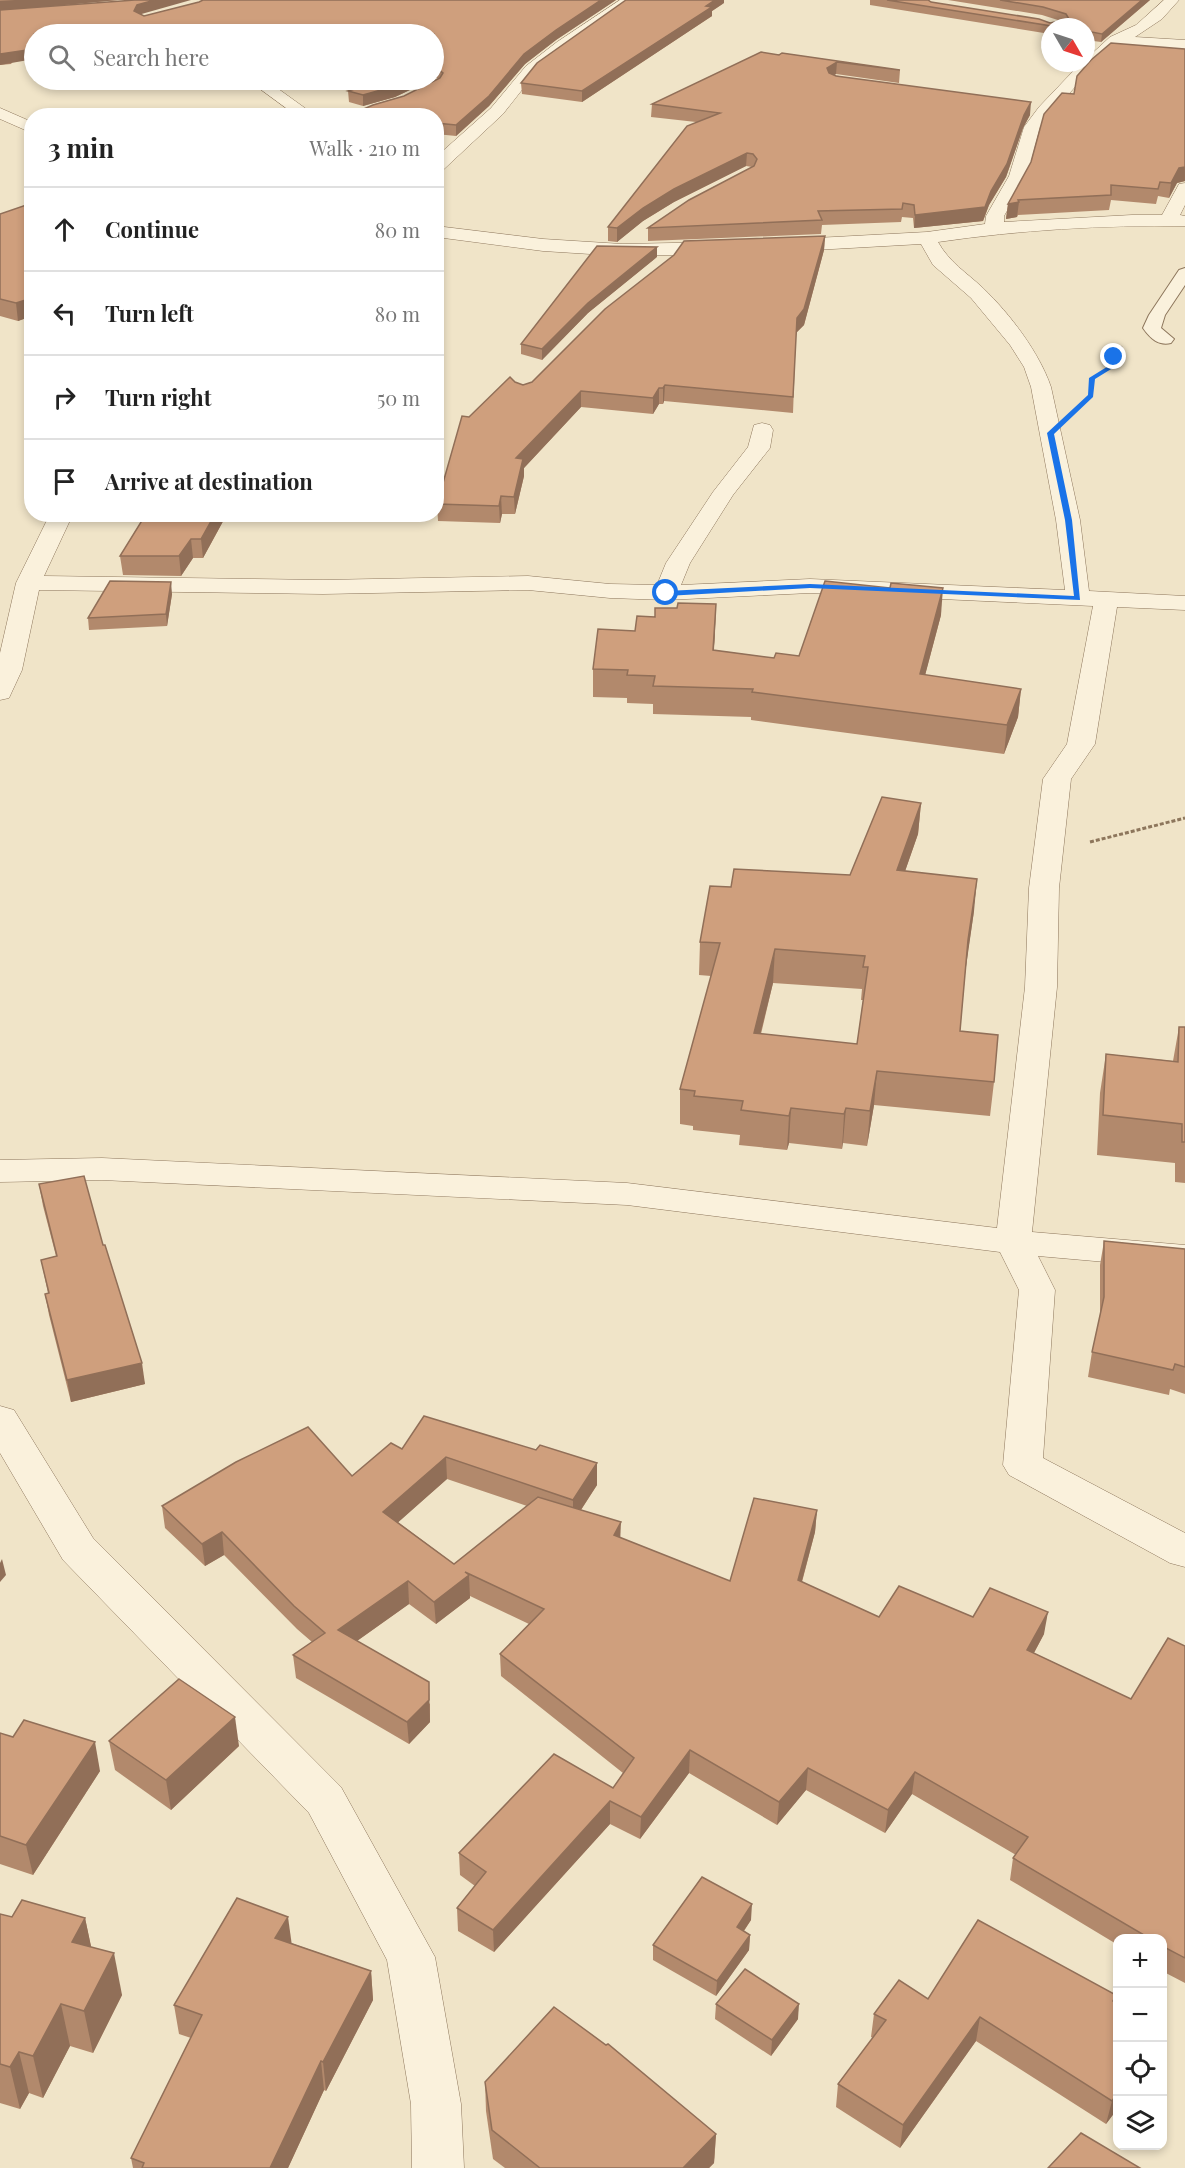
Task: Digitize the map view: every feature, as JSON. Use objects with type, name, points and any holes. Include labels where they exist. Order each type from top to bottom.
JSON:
[{"type":"street","points":[[444,159],[498,111],[531,69],[562,45],[630,0]]},
{"type":"street","points":[[994,228],[995,216],[1018,176],[1032,126],[1083,69],[1117,40],[1140,28],[1172,0]]},
{"type":"street","points":[[1096,38],[1185,45]]},
{"type":"street","points":[[270,90],[296,108]]},
{"type":"street","points":[[1022,106],[1045,110]]},
{"type":"street","points":[[0,113],[24,124]]},
{"type":"street","points":[[760,246],[927,238],[994,228],[1132,220],[1177,221],[1185,188]]},
{"type":"street","points":[[444,232],[543,245],[622,250],[737,247]]},
{"type":"street","points":[[622,250],[640,233]]},
{"type":"street","points":[[927,238],[940,261],[978,294],[1018,342],[1034,367],[1041,387],[1068,520],[1092,599],[1081,744],[1057,779],[1044,888],[1041,987],[1013,1242],[1037,1290],[1023,1464],[1185,1552]]},
{"type":"street","points":[[657,271],[678,249]]},
{"type":"street","points":[[666,593],[678,562],[724,492],[759,448],[762,430]]},
{"type":"street","points":[[3,675],[28,583],[58,522]]},
{"type":"street","points":[[28,583],[323,587],[528,583],[610,591],[666,593],[810,586],[1185,603]]},
{"type":"street","points":[[0,1171],[102,1170],[627,1194],[1013,1242],[1185,1257]]},
{"type":"street","points":[[0,1420],[78,1549],[325,1800],[411,1957],[436,2104],[438,2168]]},
{"type":"lane","points":[[1158,334],[1157,315],[1185,273]]},
{"type":"path","points":[[1051,433],[1091,396],[1092,378],[1113,366],[1114,357],[1129,338],[1158,334]]},
{"type":"path","points":[[1044,888],[1082,844],[1185,818]]},
{"type":"building","points":[[155,0],[137,5],[134,11],[144,16],[203,0],[601,0],[524,54],[489,96],[456,125],[444,124],[444,108],[366,108],[416,90],[444,90],[444,24],[24,24],[24,50],[0,54],[0,10]]},
{"type":"building","points":[[626,0],[715,0],[706,6],[712,7],[582,91],[521,83],[537,63]]},
{"type":"building","points":[[887,0],[928,0],[1039,19],[1041,24]]},
{"type":"building","points":[[1000,0],[1142,0],[1102,34],[1095,33],[1095,18],[1068,18],[1066,14],[1043,7]]},
{"type":"building","points":[[1111,43],[1185,49],[1185,167],[1179,168],[1171,183],[1160,182],[1158,189],[1111,185],[1111,195],[1018,200],[1019,202],[1008,204],[1031,162],[1044,114],[1062,93],[1074,94],[1077,76],[1080,72],[1095,72],[1095,57]]},
{"type":"building","points":[[761,52],[900,70],[837,62],[827,68],[829,73],[836,76],[1031,102],[1024,115],[1007,164],[991,191],[985,207],[915,215],[914,205],[903,203],[902,209],[818,211],[822,220],[648,228],[689,200],[754,166],[757,159],[753,154],[747,153],[674,189],[643,208],[617,228],[608,227],[687,126],[720,113],[652,104]]},
{"type":"building","points":[[351,90],[381,90],[363,95],[348,91]]},
{"type":"building","points":[[24,206],[24,300],[16,303],[0,299],[0,214]]},
{"type":"building","points":[[825,236],[804,309],[797,318],[793,397],[665,385],[659,388],[653,398],[581,391],[516,458],[523,459],[514,497],[501,496],[499,506],[444,504],[444,479],[462,416],[469,417],[510,377],[523,385],[532,382],[605,309],[674,255],[684,241]]},
{"type":"building","points":[[597,246],[657,247],[588,303],[542,349],[521,344]]},
{"type":"building","points":[[141,522],[211,522],[201,539],[191,539],[179,556],[120,556]]},
{"type":"building","points":[[110,581],[171,582],[166,614],[88,618]]},
{"type":"building","points":[[825,581],[890,588],[891,583],[943,588],[920,674],[1021,689],[1007,725],[752,692],[753,689],[653,686],[655,676],[627,675],[628,670],[593,669],[598,629],[635,631],[637,616],[655,617],[655,608],[677,608],[678,603],[716,604],[713,650],[774,658],[776,653],[799,656]]},
{"type":"building","points":[[882,797],[921,803],[897,870],[977,879],[968,940],[960,1031],[998,1035],[994,1082],[877,1071],[870,1111],[846,1108],[844,1114],[791,1108],[789,1116],[741,1110],[743,1101],[694,1096],[695,1091],[680,1089],[720,943],[700,942],[710,886],[731,887],[734,869],[850,875]],"holes":[[[775,949],[865,956],[863,967],[868,967],[857,1044],[754,1033]]]},
{"type":"building","points":[[1179,1027],[1185,1027],[1185,1142],[1182,1142],[1182,1124],[1103,1115],[1106,1054],[1178,1062]]},
{"type":"building","points":[[84,1176],[103,1245],[105,1245],[142,1363],[67,1380],[45,1294],[49,1293],[41,1260],[57,1256],[39,1184]]},
{"type":"building","points":[[1104,1241],[1185,1249],[1185,1367],[1175,1364],[1173,1370],[1092,1352],[1104,1297]]},
{"type":"building","points":[[424,1416],[536,1450],[540,1445],[597,1463],[573,1500],[446,1457],[383,1512],[454,1564],[538,1497],[621,1522],[614,1535],[730,1581],[754,1498],[817,1510],[798,1580],[879,1617],[899,1586],[973,1617],[990,1588],[1048,1612],[1027,1650],[1131,1699],[1168,1638],[1185,1646],[1185,1958],[1167,1949],[1167,1934],[1142,1934],[1013,1858],[1028,1837],[915,1772],[888,1810],[808,1768],[779,1802],[690,1750],[641,1817],[610,1801],[493,1930],[457,1908],[486,1872],[459,1853],[554,1754],[613,1788],[634,1758],[500,1654],[544,1609],[465,1572],[469,1575],[434,1602],[408,1581],[338,1630],[429,1682],[429,1700],[407,1722],[293,1655],[325,1633],[294,1606],[222,1532],[202,1544],[162,1506],[236,1462],[308,1427],[352,1476],[391,1443],[402,1449]]},
{"type":"building","points":[[179,1679],[235,1717],[166,1780],[109,1741]]},
{"type":"building","points":[[24,1720],[95,1742],[26,1845],[0,1836],[0,1733],[13,1737]]},
{"type":"building","points":[[702,1877],[752,1904],[737,1927],[750,1935],[717,1981],[653,1945]]},
{"type":"building","points":[[237,1898],[288,1917],[275,1938],[371,1971],[323,2062],[321,2061],[270,2168],[142,2168],[144,2163],[131,2158],[202,2015],[174,2005]]},
{"type":"building","points":[[22,1900],[85,1918],[72,1942],[114,1953],[84,2011],[61,2004],[33,2056],[19,2052],[10,2067],[0,2064],[0,1914],[12,1917]]},
{"type":"building","points":[[978,1920],[1113,1993],[1113,2100],[1112,2101],[980,2017],[903,2125],[838,2084],[886,2020],[874,2014],[899,1980],[928,1999]]},
{"type":"building","points":[[745,1969],[799,2004],[772,2040],[716,2004]]},
{"type":"building","points":[[554,2007],[606,2045],[608,2044],[716,2134],[683,2168],[540,2168],[492,2130],[485,2082]]},
{"type":"building","points":[[1081,2133],[1140,2168],[1048,2168]]},
{"type":"route","points":[[666,593],[810,586],[1078,598],[1068,520],[1051,433],[1091,396],[1092,378],[1113,366],[1114,357]]}]
